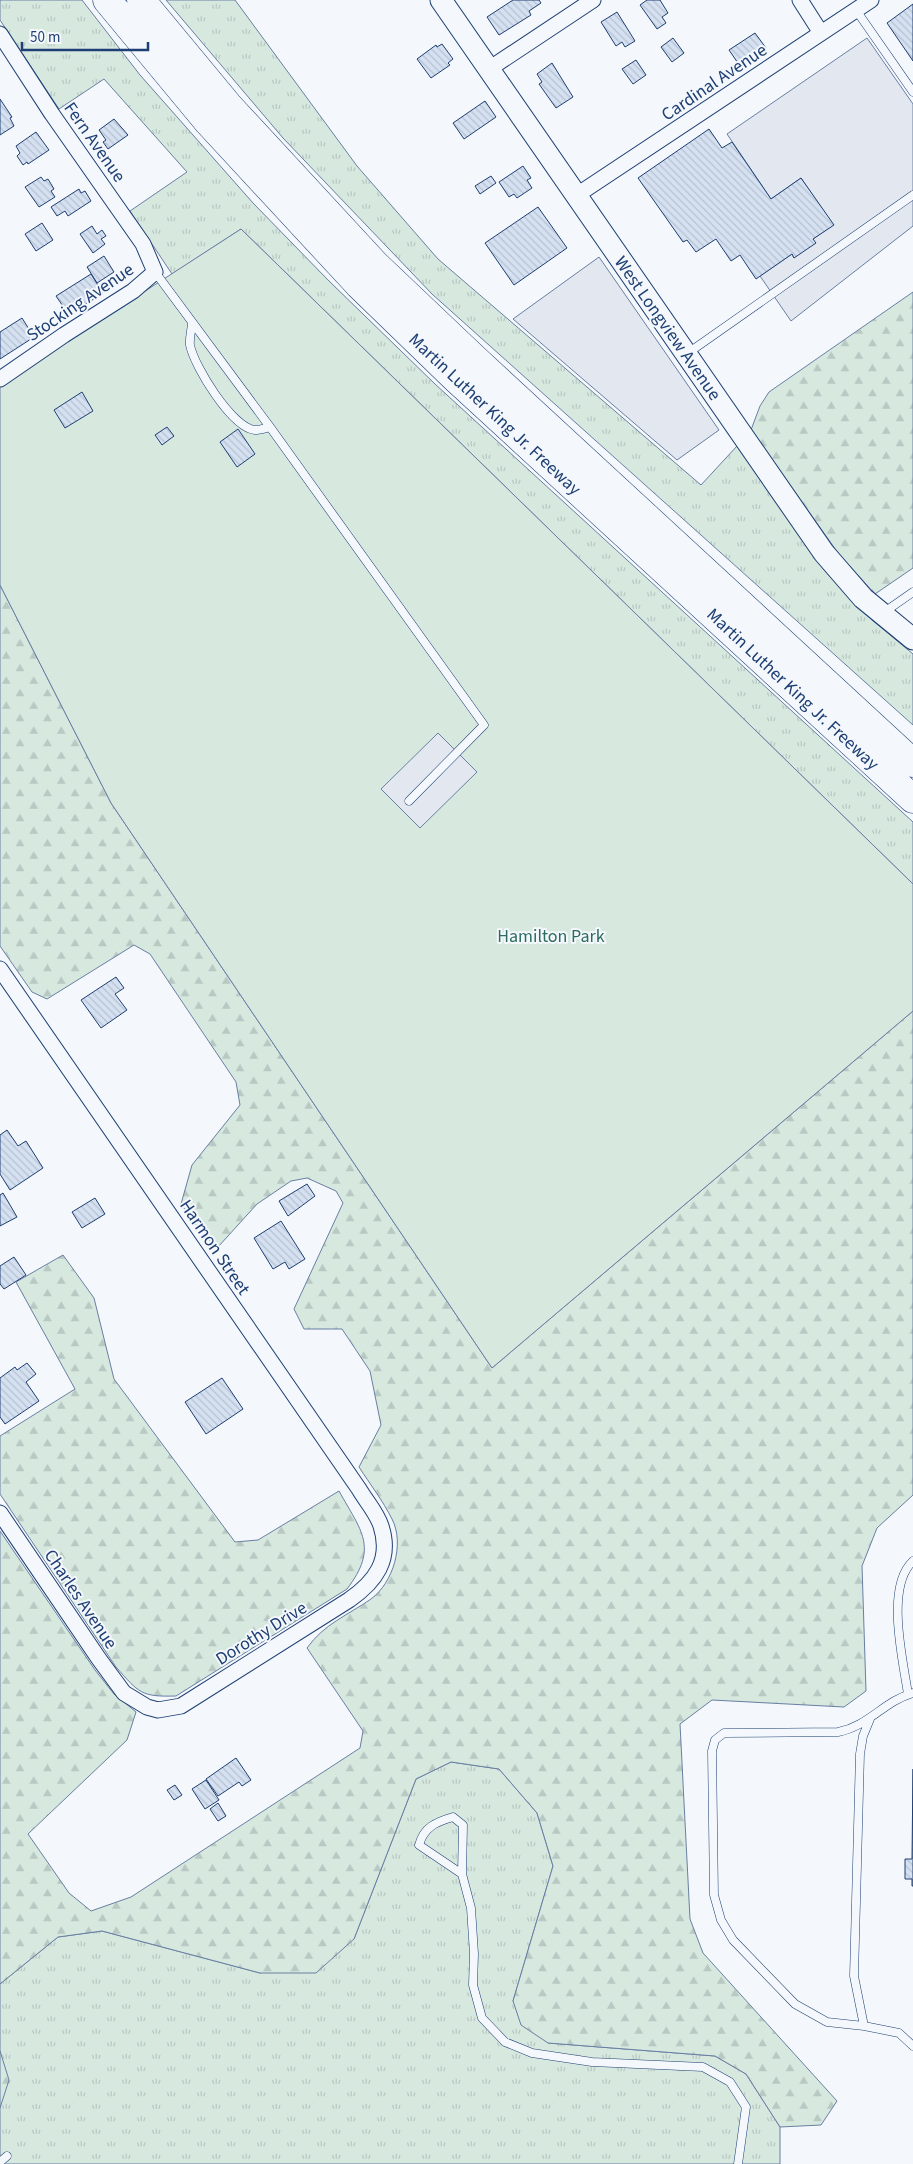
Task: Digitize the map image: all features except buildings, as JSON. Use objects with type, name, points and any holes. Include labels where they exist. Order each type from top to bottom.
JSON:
[{"type":"highway","name":"Martin Luther King Jr. Freeway","points":[[107,0],[165,72],[242,161],[365,291],[455,378],[913,799]]},
{"type":"highway","name":"Martin Luther King Jr. Freeway","points":[[141,0],[228,105],[336,222],[428,315],[913,763]]},
{"type":"highway","points":[[591,466],[738,584],[913,740]]},
{"type":"street","name":"West Longview Avenue","points":[[441,0],[824,553],[863,598],[913,639]]},
{"type":"street","points":[[489,69],[593,0]]},
{"type":"street","points":[[800,0],[821,33]]},
{"type":"street","name":"Cardinal Avenue","points":[[577,195],[871,0]]},
{"type":"street","name":"Fern Avenue","points":[[0,34],[52,114],[143,244],[155,272]]},
{"type":"street","name":"Stocking Avenue","points":[[0,379],[133,291],[155,272]]},
{"type":"street","name":"Harmon Street","points":[[0,969],[359,1489],[381,1524],[385,1552]]},
{"type":"street","name":"Charles Avenue","points":[[0,1513],[98,1659],[124,1693],[136,1701]]},
{"type":"street","name":"Dorothy Drive","points":[[136,1701],[158,1710],[181,1706],[368,1587],[379,1571],[385,1552]]},
{"type":"lane","points":[[856,10],[913,92]]},
{"type":"lane","points":[[686,354],[913,195]]},
{"type":"lane","points":[[155,272],[270,427],[484,725],[409,801]]},
{"type":"lane","points":[[192,322],[190,345],[206,380],[222,403],[236,420],[248,427],[255,430],[270,427]]},
{"type":"lane","points":[[881,614],[913,592]]},
{"type":"lane","points":[[913,1561],[904,1572],[900,1582],[898,1606],[901,1646],[911,1694],[890,1704],[870,1719],[852,1729],[838,1732],[724,1733],[715,1740],[712,1751],[714,1896],[720,1920],[733,1940],[795,2004],[827,2022],[864,2026],[898,2033],[913,2046]]},
{"type":"lane","points":[[864,2026],[854,1976],[860,1754],[863,1736],[870,1719]]},
{"type":"lane","points":[[462,1874],[418,1845],[422,1833],[436,1822],[453,1817],[463,1825],[462,1874],[471,1908],[474,1954],[473,1985],[482,2018],[505,2042],[532,2052],[592,2062],[703,2066],[730,2082],[746,2107],[738,2164]]},
{"type":"lane","points":[[0,2162],[7,2156]]},
{"type":"green space","points":[[0,0],[82,0],[140,75],[253,203],[329,281],[435,384],[913,822],[913,884],[241,229],[172,274],[130,211],[187,172],[104,79],[59,109],[0,20]]},
{"type":"green space","points":[[166,0],[235,0],[357,166],[438,259],[701,485],[737,446],[825,571],[872,620],[913,654],[913,725],[432,294],[283,138]]},
{"type":"green space","name":"Hamilton Park","points":[[241,229],[913,884],[913,1011],[492,1368],[111,803],[0,585],[0,385]]},
{"type":"green space","points":[[913,292],[913,568],[875,594],[838,553],[751,430],[760,406],[769,392]]},
{"type":"green space","points":[[0,585],[111,803],[492,1368],[913,1011],[913,1495],[877,1528],[862,1566],[866,1691],[844,1707],[712,1700],[680,1724],[690,1919],[703,1953],[837,2101],[821,2125],[780,2127],[746,2074],[715,2056],[548,2043],[521,2025],[513,2001],[553,1866],[537,1813],[499,1769],[451,1762],[416,1779],[354,1939],[316,1973],[260,1973],[102,1931],[58,1937],[0,1984],[0,1531],[95,1670],[114,1694],[136,1712],[127,1740],[28,1834],[69,1893],[91,1911],[131,1897],[360,1748],[363,1731],[307,1648],[321,1632],[379,1592],[391,1573],[395,1562],[397,1540],[396,1529],[392,1519],[359,1467],[381,1425],[370,1371],[342,1329],[304,1329],[294,1309],[343,1203],[336,1191],[307,1178],[291,1181],[257,1204],[218,1247],[204,1236],[181,1204],[192,1165],[240,1105],[236,1082],[150,954],[134,945],[47,999],[32,992],[0,946]]},
{"type":"green space","points":[[63,1255],[94,1298],[114,1379],[235,1542],[258,1540],[339,1491],[360,1529],[363,1539],[362,1562],[347,1589],[176,1696],[155,1696],[142,1692],[130,1683],[116,1667],[0,1494],[0,1436],[75,1389],[16,1282]]},
{"type":"green space","points":[[451,1762],[499,1769],[537,1813],[553,1866],[513,2001],[548,2043],[715,2056],[746,2074],[780,2127],[780,2164],[0,2164],[0,1984],[58,1937],[102,1931],[260,1973],[354,1939],[416,1779]]},
{"type":"green space","points":[[0,2051],[9,2080],[0,2108]]},
{"type":"shaded area","points":[[867,38],[913,104],[913,226],[791,321],[760,276],[792,254],[794,258],[813,239],[833,225],[801,178],[771,199],[727,134]]},
{"type":"shaded area","points":[[599,257],[719,430],[677,460],[513,319]]},
{"type":"shaded area","points":[[438,733],[477,772],[420,828],[381,789]]}]
